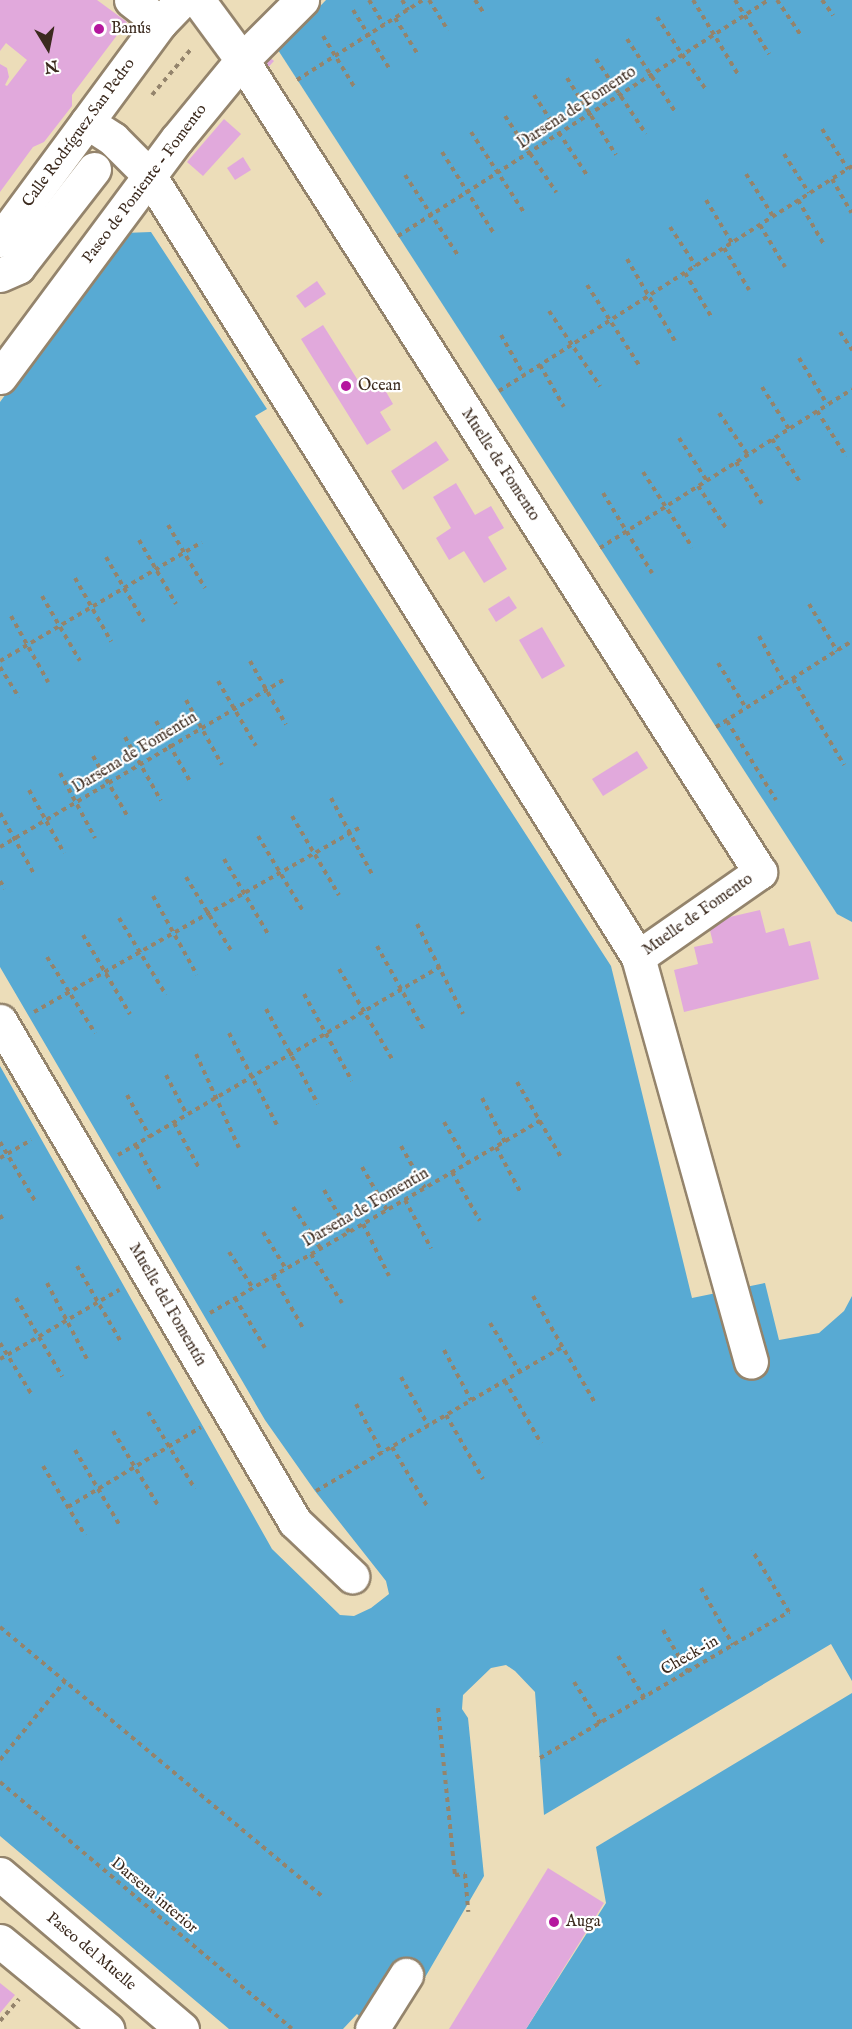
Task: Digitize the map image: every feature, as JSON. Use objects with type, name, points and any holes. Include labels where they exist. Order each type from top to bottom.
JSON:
[{"type":"street","points":[[131,0],[171,11]]},
{"type":"street","name":"Muelle de Fomento","points":[[87,122],[113,139],[149,175],[638,957],[760,872],[242,60],[198,0]]},
{"type":"street","name":"Paseo de Poniente - Fomento","points":[[0,377],[149,175],[242,60],[302,0]]},
{"type":"street","name":"Calle Rodríguez San Pedro","points":[[0,240],[171,11]]},
{"type":"street","points":[[0,275],[18,267],[94,169]]},
{"type":"street","points":[[638,957],[751,1361]]},
{"type":"street","name":"Muelle del Fomentín","points":[[14,1018],[295,1522],[352,1576]]},
{"type":"street","name":"Paseo del Muelle","points":[[0,1874],[182,2029]]},
{"type":"street","points":[[0,1941],[107,2029]]},
{"type":"street","points":[[372,2029],[406,1975]]},
{"type":"path","points":[[369,0],[384,25]]},
{"type":"path","points":[[402,0],[408,10]]},
{"type":"path","points":[[297,80],[423,0]]},
{"type":"path","points":[[429,0],[448,31]]},
{"type":"path","points":[[475,0],[483,12]]},
{"type":"path","points":[[693,0],[739,76]]},
{"type":"path","points":[[735,0],[769,54]]},
{"type":"path","name":"Darsena de Fomento","points":[[398,236],[768,0]]},
{"type":"path","points":[[777,0],[800,34]]},
{"type":"path","points":[[822,0],[833,15]]},
{"type":"path","points":[[353,10],[389,68]]},
{"type":"path","points":[[657,17],[707,91]]},
{"type":"path","points":[[395,18],[417,53]]},
{"type":"path","points":[[323,36],[355,88]]},
{"type":"path","points":[[627,39],[676,113]]},
{"type":"path","points":[[596,59],[646,134]]},
{"type":"path","points":[[567,78],[616,155]]},
{"type":"path","points":[[534,95],[587,175]]},
{"type":"path","points":[[506,116],[556,192]]},
{"type":"path","points":[[499,391],[850,168],[822,129]]},
{"type":"path","points":[[471,132],[525,214]]},
{"type":"path","points":[[442,152],[493,232]]},
{"type":"path","points":[[784,154],[809,193]]},
{"type":"path","points":[[746,174],[773,216]]},
{"type":"path","points":[[405,175],[459,257]]},
{"type":"path","points":[[832,178],[852,213]]},
{"type":"path","points":[[706,200],[732,243]]},
{"type":"path","points":[[798,200],[823,243]]},
{"type":"path","points":[[760,225],[785,267]]},
{"type":"path","points":[[670,227],[696,266]]},
{"type":"path","points":[[724,248],[748,290]]},
{"type":"path","points":[[627,259],[675,341]]},
{"type":"path","points":[[685,273],[712,318]]},
{"type":"path","points":[[587,285],[639,365]]},
{"type":"path","points":[[549,311],[600,386]]},
{"type":"path","points":[[840,332],[852,350]]},
{"type":"path","points":[[501,335],[524,375]]},
{"type":"path","points":[[799,358],[827,404]]},
{"type":"path","points":[[540,364],[564,407]]},
{"type":"path","points":[[762,387],[789,429]]},
{"type":"path","points":[[600,548],[852,388]]},
{"type":"path","points":[[817,411],[846,456]]},
{"type":"path","points":[[719,413],[748,455]]},
{"type":"path","points":[[679,438],[707,481]]},
{"type":"path","points":[[772,439],[800,482]]},
{"type":"path","points":[[736,462],[762,504]]},
{"type":"path","points":[[644,472],[692,547]]},
{"type":"path","points":[[698,486],[726,528]]},
{"type":"path","points":[[603,493],[652,573]]},
{"type":"path","points":[[168,525],[205,588]]},
{"type":"path","points":[[139,540],[176,604]]},
{"type":"path","points":[[0,660],[202,542]]},
{"type":"path","points":[[106,556],[144,622]]},
{"type":"path","points":[[75,578],[111,641]]},
{"type":"path","points":[[42,596],[80,661]]},
{"type":"path","points":[[809,604],[837,651]]},
{"type":"path","points":[[11,616],[48,682]]},
{"type":"path","points":[[759,636],[785,684]]},
{"type":"path","points":[[716,727],[852,641]]},
{"type":"path","points":[[250,661],[286,725]]},
{"type":"path","points":[[718,663],[746,708]]},
{"type":"path","points":[[0,667],[19,697]]},
{"type":"path","points":[[793,679],[844,765]]},
{"type":"path","name":"Darsena de Fomentin","points":[[0,847],[283,680]]},
{"type":"path","points":[[218,681],[256,746]]},
{"type":"path","points":[[186,700],[222,765]]},
{"type":"path","points":[[156,721],[191,783]]},
{"type":"path","points":[[727,721],[776,800]]},
{"type":"path","points":[[125,737],[160,801]]},
{"type":"path","points":[[93,756],[128,817]]},
{"type":"path","points":[[60,773],[95,838]]},
{"type":"path","points":[[29,790],[64,853]]},
{"type":"path","points":[[331,798],[374,876]]},
{"type":"path","points":[[0,813],[33,872]]},
{"type":"path","points":[[292,816],[339,895]]},
{"type":"path","points":[[14,1018],[361,827]]},
{"type":"path","points":[[258,836],[303,911]]},
{"type":"path","points":[[224,859],[268,934]]},
{"type":"path","points":[[186,878],[232,952]]},
{"type":"path","points":[[0,881],[5,889]]},
{"type":"path","points":[[153,896],[197,975]]},
{"type":"path","points":[[119,918],[166,995]]},
{"type":"path","points":[[417,924],[441,966],[464,1014]]},
{"type":"path","points":[[83,935],[130,1014]]},
{"type":"path","points":[[378,946],[425,1032]]},
{"type":"path","points":[[47,957],[95,1033]]},
{"type":"path","points":[[112,1159],[441,966]]},
{"type":"path","points":[[339,969],[392,1059]]},
{"type":"path","points":[[304,994],[352,1081]]},
{"type":"path","points":[[266,1009],[318,1104]]},
{"type":"path","points":[[229,1033],[278,1127]]},
{"type":"path","points":[[196,1054],[239,1148]]},
{"type":"path","points":[[166,1075],[187,1115]]},
{"type":"path","points":[[517,1082],[562,1159]]},
{"type":"path","points":[[127,1095],[150,1137]]},
{"type":"path","points":[[482,1098],[505,1142]]},
{"type":"path","name":"Darsena de Fomentin","points":[[204,1316],[540,1121]]},
{"type":"path","points":[[444,1122],[468,1163]]},
{"type":"path","points":[[174,1123],[199,1168]]},
{"type":"path","points":[[0,1158],[39,1135]]},
{"type":"path","points":[[0,1142],[35,1201]]},
{"type":"path","points":[[136,1145],[160,1190]]},
{"type":"path","points":[[401,1146],[425,1188]]},
{"type":"path","points":[[496,1147],[521,1193]]},
{"type":"path","points":[[362,1167],[387,1210]]},
{"type":"path","points":[[452,1172],[480,1221]]},
{"type":"path","points":[[324,1190],[349,1232]]},
{"type":"path","points":[[405,1200],[431,1248]]},
{"type":"path","points":[[293,1207],[321,1249]]},
{"type":"path","points":[[0,1215],[3,1220]]},
{"type":"path","points":[[363,1224],[389,1276]]},
{"type":"path","points":[[263,1232],[286,1269]]},
{"type":"path","points":[[229,1252],[253,1288]]},
{"type":"path","points":[[311,1254],[342,1303]]},
{"type":"path","points":[[77,1266],[121,1342]]},
{"type":"path","points":[[273,1276],[303,1328]]},
{"type":"path","points":[[47,1282],[88,1360]]},
{"type":"path","points":[[0,1359],[125,1286]]},
{"type":"path","points":[[533,1296],[595,1403]]},
{"type":"path","points":[[16,1298],[62,1376]]},
{"type":"path","points":[[235,1298],[265,1348]]},
{"type":"path","points":[[490,1323],[519,1372]]},
{"type":"path","points":[[0,1342],[32,1395]]},
{"type":"path","points":[[315,1491],[562,1347]]},
{"type":"path","points":[[444,1350],[471,1400]]},
{"type":"path","points":[[401,1377],[428,1425]]},
{"type":"path","points":[[505,1381],[541,1443]]},
{"type":"path","points":[[356,1404],[382,1452]]},
{"type":"path","points":[[148,1412],[195,1489]]},
{"type":"path","points":[[446,1415],[483,1479]]},
{"type":"path","points":[[68,1507],[204,1425]]},
{"type":"path","points":[[113,1431],[159,1507]]},
{"type":"path","points":[[392,1447],[427,1506]]},
{"type":"path","points":[[75,1450],[119,1524]]},
{"type":"path","points":[[43,1466],[86,1535]]},
{"type":"path","name":"Check-in","points":[[540,1758],[789,1612],[752,1550]]},
{"type":"path","points":[[700,1588],[733,1645]]},
{"type":"path","points":[[0,1627],[322,1896]]},
{"type":"path","points":[[663,1630],[688,1672]]},
{"type":"path","points":[[618,1656],[644,1697]]},
{"type":"path","points":[[0,1760],[66,1682]]},
{"type":"path","points":[[574,1682],[600,1723]]},
{"type":"path","points":[[438,1708],[455,1875],[465,1874],[468,1912]]},
{"type":"path","name":"Darsena interior","points":[[0,1782],[292,2029]]},
{"type":"path","points":[[0,2021],[7,2013]]},
{"type":"water","points":[[326,0],[852,0],[852,922],[837,914],[278,50]]},
{"type":"water","points":[[151,232],[267,409],[255,416],[611,966],[692,1298],[765,1283],[779,1340],[819,1333],[844,1311],[852,1296],[852,1681],[831,1644],[544,1815],[535,1692],[506,1665],[491,1668],[463,1695],[462,1709],[468,1718],[484,1876],[395,2029],[373,2029],[357,2014],[343,2029],[229,2029],[0,1836],[0,1066],[272,1549],[340,1615],[354,1616],[371,1608],[389,1594],[386,1581],[315,1491],[265,1420],[0,967],[0,402],[124,233]]},
{"type":"water","points":[[852,1693],[852,2029],[526,2029],[606,1903],[596,1847]]},
{"type":"building","points":[[0,0],[97,0],[127,22],[72,95],[72,106],[44,142],[33,147],[0,192],[0,64],[7,68],[9,77],[5,85],[7,86],[27,60],[6,43],[0,51]]},
{"type":"building","points":[[264,53],[274,61],[261,75]]},
{"type":"building","points":[[224,119],[241,134],[203,176],[187,162]]},
{"type":"building","points":[[243,157],[251,170],[235,180],[227,168]]},
{"type":"building","points":[[317,281],[326,294],[305,308],[296,296]]},
{"type":"building","name":"Ocean","points":[[323,325],[364,390],[380,381],[393,404],[380,412],[391,430],[367,445],[301,339]]},
{"type":"building","points":[[436,441],[449,460],[403,490],[391,471]]},
{"type":"building","points":[[456,483],[475,515],[491,506],[504,528],[488,537],[507,569],[484,583],[464,551],[449,560],[436,538],[451,528],[433,497]]},
{"type":"building","points":[[509,596],[517,608],[496,622],[488,609]]},
{"type":"building","points":[[542,627],[565,666],[542,679],[519,640]]},
{"type":"building","points":[[637,751],[648,768],[603,796],[592,779]]},
{"type":"building","points":[[760,910],[766,933],[784,928],[789,946],[810,941],[819,979],[684,1012],[674,970],[698,964],[694,947],[713,943],[708,922]]},
{"type":"building","points":[[548,1868],[604,1903],[526,2029],[449,2029]]},
{"type":"building","points":[[0,1983],[15,1995],[0,2013]]},
{"type":"place","name":"Banús","points":[[99,29]]},
{"type":"place","name":"Ocean","points":[[346,386]]},
{"type":"place","name":"Auga","points":[[554,1922]]}]
